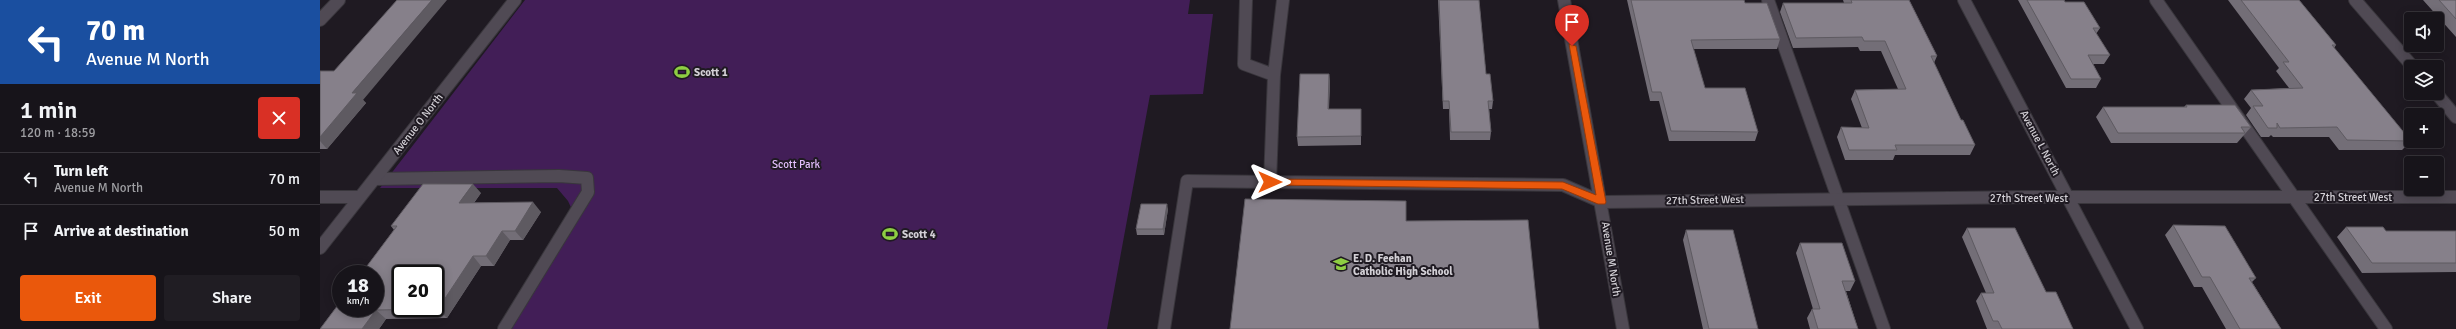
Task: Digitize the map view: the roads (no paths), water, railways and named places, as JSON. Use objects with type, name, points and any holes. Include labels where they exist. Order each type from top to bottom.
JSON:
[{"type":"street","points":[[320,20],[339,0]]},
{"type":"street","name":"Avenue O North","points":[[320,248],[515,0]]},
{"type":"street","points":[[1246,0],[1244,64],[1274,75]]},
{"type":"street","points":[[1270,182],[1274,75],[1283,0]]},
{"type":"street","name":"Avenue M North","points":[[1564,0],[1577,77],[1602,202],[1623,329]]},
{"type":"street","points":[[1768,0],[1884,329]]},
{"type":"street","name":"Avenue L North","points":[[1964,0],[2137,329]]},
{"type":"street","points":[[2156,0],[2386,329]]},
{"type":"street","points":[[2355,0],[2407,60]]},
{"type":"street","points":[[2442,100],[2456,116]]},
{"type":"street","points":[[375,179],[559,176],[587,178],[588,192],[504,329]]},
{"type":"street","points":[[1164,329],[1187,181],[1563,185],[1602,202]]},
{"type":"street","name":"27th Street West","points":[[1602,202],[2294,196],[2456,197]]},
{"type":"street","points":[[320,197],[360,197]]},
{"type":"place","name":"Scott 1","points":[[682,72]]},
{"type":"place","name":"Scott 4","points":[[890,234]]},
{"type":"place","name":"E. D. Feehan Catholic High School","points":[[1341,264]]},
{"type":"park label","name":"Scott Park","points":[[796,164]]}]
